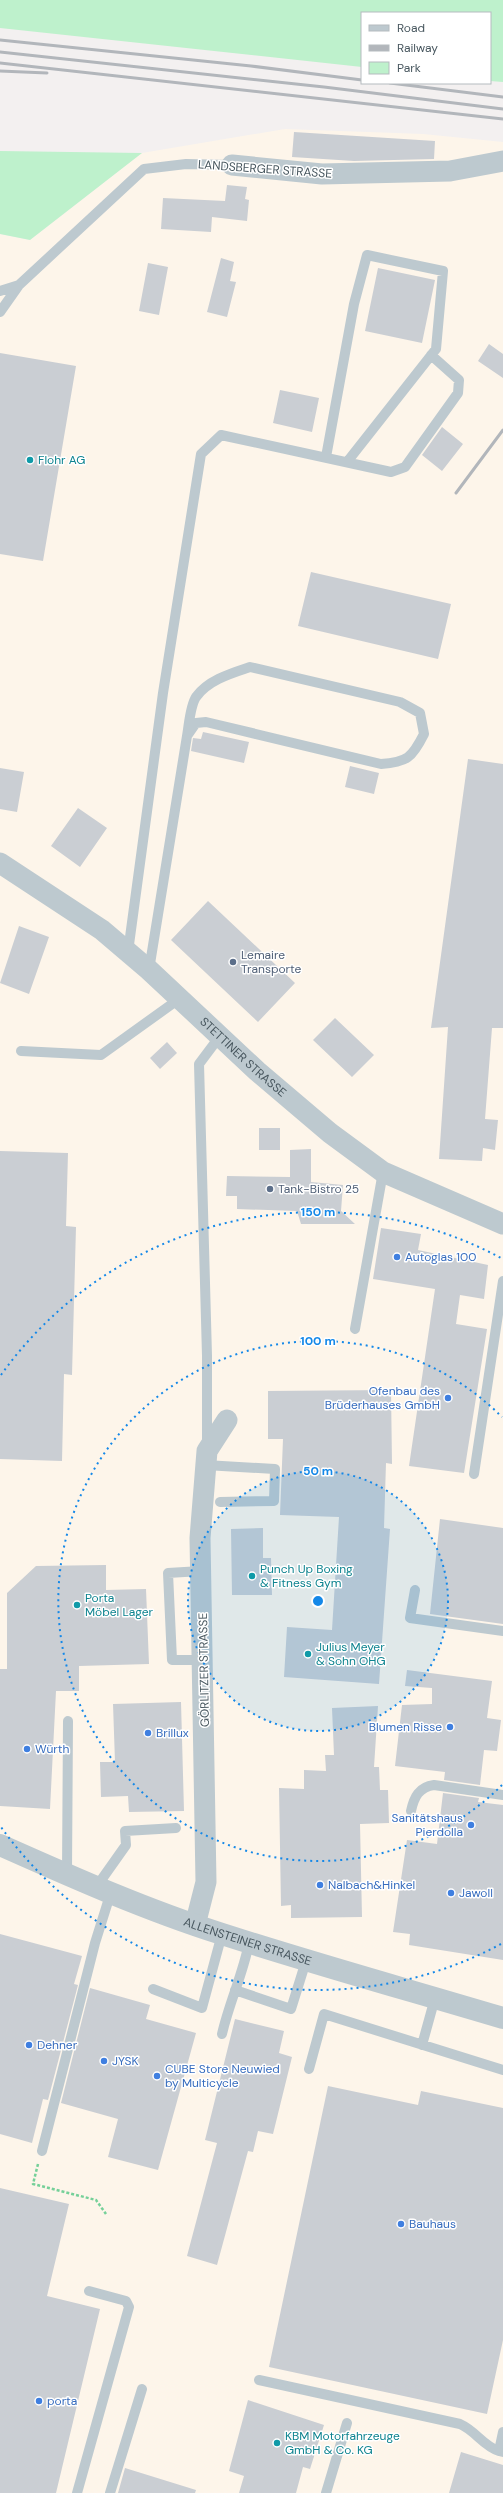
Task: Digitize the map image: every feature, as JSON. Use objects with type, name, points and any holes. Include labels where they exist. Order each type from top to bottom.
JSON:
[{"type":"street","name":"LANDSBERGER STRASSE","points":[[232,165],[322,174],[450,170],[503,161]]},
{"type":"street","name":"STETTINER STRASSE","points":[[0,862],[102,930],[149,970],[220,1036],[324,1128],[384,1172],[503,1224]]},
{"type":"street","name":"GÖRLITZER STRASSE","points":[[195,1925],[206,1882],[200,1538],[206,1458],[227,1420]]},
{"type":"street","name":"ALLENSTEINER STRASSE","points":[[0,1845],[104,1889],[195,1925],[306,1961],[503,2018]]},
{"type":"lane","name":"LANDSBERGER STRASSE","points":[[0,291],[20,285],[144,169],[186,164],[232,165]]},
{"type":"lane","points":[[326,457],[354,304],[367,255],[443,271],[436,349],[347,462]]},
{"type":"lane","points":[[0,312],[20,285]]},
{"type":"lane","points":[[128,952],[163,694],[201,454],[221,435],[391,472],[405,467],[458,393],[460,380],[431,355]]},
{"type":"lane","points":[[149,970],[187,736],[195,697],[212,683],[228,674],[250,667],[400,702],[420,713],[424,734],[414,754],[400,763],[380,764],[206,722],[196,723],[187,736]]},
{"type":"lane","points":[[21,1050],[101,1055],[180,998]]},
{"type":"lane","points":[[220,1036],[199,1064],[207,1356],[206,1458],[275,1469],[274,1501],[220,1502]]},
{"type":"lane","points":[[355,1328],[384,1172]]},
{"type":"lane","points":[[474,1474],[503,1282]]},
{"type":"lane","points":[[201,1571],[168,1574],[172,1660],[203,1660]]},
{"type":"lane","points":[[415,1590],[410,1618],[503,1631]]},
{"type":"lane","points":[[67,1873],[68,1721]]},
{"type":"lane","points":[[411,1811],[418,1792],[426,1786],[434,1785],[503,1795]]},
{"type":"lane","points":[[42,2151],[96,1936],[104,1889],[126,1845],[126,1830],[176,1828]]},
{"type":"lane","points":[[153,1989],[202,2008],[222,1934]]},
{"type":"lane","points":[[222,2034],[245,1962],[249,1942]]},
{"type":"lane","points":[[235,1990],[291,2009],[306,1961]]},
{"type":"lane","points":[[422,2045],[435,1998]]},
{"type":"lane","points":[[309,2069],[324,2014],[503,2070]]},
{"type":"lane","points":[[77,2493],[129,2307],[126,2301],[89,2291]]},
{"type":"lane","points":[[259,2380],[460,2424],[469,2428],[490,2448],[501,2451],[503,2432]]},
{"type":"lane","points":[[110,2493],[142,2389]]},
{"type":"lane","points":[[326,2493],[347,2423]]},
{"type":"path","points":[[42,2151],[33,2184],[96,2200],[106,2214]]},
{"type":"shaded area","points":[[285,129],[423,134],[503,142],[503,2493],[0,2493],[0,234],[30,240],[142,153]]},
{"type":"green space","points":[[0,0],[503,0],[503,82],[491,81],[491,12],[361,12],[361,67],[0,28]]},
{"type":"green space","points":[[0,151],[142,153],[30,240],[0,234]]},
{"type":"building","points":[[294,132],[435,141],[434,159],[354,161],[292,157]]},
{"type":"building","points":[[227,185],[247,187],[245,199],[249,200],[247,221],[212,217],[211,232],[161,229],[163,198],[225,201]]},
{"type":"building","points":[[221,258],[234,262],[230,281],[236,282],[227,317],[207,312]]},
{"type":"building","points":[[148,263],[168,267],[159,315],[139,311]]},
{"type":"building","points":[[378,268],[435,280],[422,343],[365,331]]},
{"type":"building","points":[[489,344],[503,354],[503,378],[478,361]]},
{"type":"building","name":"Flohr AG","points":[[0,353],[76,366],[43,561],[0,554]]},
{"type":"building","points":[[280,390],[319,398],[312,432],[273,423]]},
{"type":"building","points":[[442,427],[463,444],[442,471],[422,455]]},
{"type":"building","points":[[311,572],[451,604],[438,659],[298,626]]},
{"type":"building","points":[[203,732],[249,742],[244,763],[191,751],[193,738],[201,739]]},
{"type":"building","points":[[468,759],[503,764],[503,1028],[492,1028],[485,1119],[498,1120],[495,1150],[483,1148],[482,1161],[439,1159],[448,1027],[431,1028]]},
{"type":"building","points":[[350,766],[379,773],[374,794],[345,787]]},
{"type":"building","points":[[0,768],[24,772],[17,812],[0,809]]},
{"type":"building","points":[[78,808],[107,828],[80,867],[51,846]]},
{"type":"building","name":"Lemaire Transporte","points":[[208,901],[295,983],[258,1022],[171,940]]},
{"type":"building","points":[[19,926],[49,937],[29,994],[0,983]]},
{"type":"building","points":[[335,1018],[374,1055],[352,1077],[313,1040]]},
{"type":"building","points":[[167,1042],[177,1053],[160,1069],[150,1058]]},
{"type":"building","points":[[259,1128],[280,1128],[280,1150],[259,1150]]},
{"type":"building","points":[[311,1149],[311,1182],[343,1185],[341,1211],[355,1224],[301,1224],[297,1211],[237,1209],[237,1196],[226,1196],[227,1176],[290,1177],[290,1150]]},
{"type":"building","points":[[0,1151],[68,1153],[66,1226],[76,1227],[72,1375],[64,1374],[62,1461],[0,1459]]},
{"type":"building","name":"Ofenbau des Brüderhauses GmbH","points":[[381,1228],[421,1234],[418,1250],[488,1265],[484,1299],[460,1295],[456,1324],[487,1329],[464,1473],[409,1466],[435,1289],[373,1279]]},
{"type":"building","points":[[391,1390],[392,1464],[386,1463],[384,1528],[390,1529],[379,1684],[284,1677],[287,1627],[332,1630],[339,1517],[280,1515],[283,1439],[268,1439],[268,1391]]},
{"type":"building","points":[[440,1519],[503,1528],[503,1624],[430,1614]]},
{"type":"building","name":"Punch Up Boxing & Fitness Gym","points":[[263,1528],[263,1558],[271,1558],[272,1595],[232,1595],[231,1529]]},
{"type":"building","name":"Porta Möbel Lager","points":[[106,1565],[106,1590],[146,1589],[149,1664],[79,1666],[79,1691],[56,1691],[50,1809],[0,1806],[0,1669],[7,1669],[7,1593],[36,1566]]},
{"type":"building","name":"Blumen Risse","points":[[407,1670],[492,1681],[487,1718],[501,1720],[497,1751],[484,1750],[480,1785],[444,1780],[445,1772],[395,1766],[402,1705],[432,1704],[432,1688],[405,1686]]},
{"type":"building","name":"Brillux","points":[[181,1702],[184,1811],[129,1812],[128,1796],[101,1797],[100,1762],[115,1762],[113,1704]]},
{"type":"building","points":[[378,1706],[374,1767],[379,1767],[380,1790],[388,1790],[389,1823],[360,1824],[362,1917],[291,1918],[291,1905],[281,1906],[279,1788],[304,1789],[304,1770],[326,1771],[325,1755],[334,1755],[332,1708]]},
{"type":"building","name":"Jawoll","points":[[443,1793],[479,1798],[478,1802],[503,1805],[503,1960],[409,1945],[410,1934],[393,1932],[407,1840],[437,1844]]},
{"type":"building","name":"Dehner","points":[[0,1934],[82,1956],[74,1984],[78,1985],[48,2100],[43,2099],[32,2143],[0,2134]]},
{"type":"building","points":[[90,1988],[150,2005],[146,2019],[196,2033],[158,2170],[108,2157],[118,2119],[61,2103]]},
{"type":"building","points":[[235,2019],[284,2031],[279,2053],[292,2057],[273,2134],[258,2131],[253,2152],[248,2151],[217,2265],[187,2256],[217,2143],[205,2140]]},
{"type":"building","name":"Bauhaus","points":[[328,2086],[418,2105],[421,2091],[503,2108],[503,2340],[487,2414],[269,2367]]},
{"type":"building","name":"porta","points":[[0,2188],[69,2204],[47,2296],[100,2309],[56,2493],[0,2493]]},
{"type":"building","name":"KBM Motorfahrzeuge GmbH & Co. KG","points":[[248,2400],[324,2425],[310,2469],[303,2467],[296,2493],[239,2493],[244,2476],[229,2471]]},
{"type":"building","points":[[461,2452],[503,2465],[503,2493],[449,2493]]},
{"type":"building","points":[[125,2468],[196,2490],[195,2493],[118,2493]]},
{"type":"railway","points":[[0,40],[251,66],[361,80]]},
{"type":"railway","points":[[0,52],[324,87],[503,109]]},
{"type":"railway","points":[[0,63],[503,119]]},
{"type":"railway","points":[[0,71],[47,73]]},
{"type":"railway","points":[[398,84],[503,97]]},
{"type":"railway","points":[[456,493],[503,430]]},
{"type":"place","name":"Flohr AG","points":[[30,460]]},
{"type":"place","name":"Lemaire Transporte","points":[[233,962]]},
{"type":"place","name":"Tank-Bistro 25","points":[[270,1189]]},
{"type":"place","name":"Autoglas 100","points":[[397,1257]]},
{"type":"place","name":"Ofenbau des Brüderhauses GmbH","points":[[448,1398]]},
{"type":"place","name":"Punch Up Boxing & Fitness Gym","points":[[252,1576]]},
{"type":"place","name":"Porta Möbel Lager","points":[[77,1605]]},
{"type":"place","name":"Julius Meyer & Sohn OHG","points":[[308,1654]]},
{"type":"place","name":"Blumen Risse","points":[[450,1727]]},
{"type":"place","name":"Brillux","points":[[148,1733]]},
{"type":"place","name":"Würth","points":[[27,1749]]},
{"type":"place","name":"Sanitätshaus Pierdolla","points":[[471,1825]]},
{"type":"place","name":"Nalbach&Hinkel","points":[[320,1885]]},
{"type":"place","name":"Jawoll","points":[[451,1893]]},
{"type":"place","name":"Dehner","points":[[29,2045]]},
{"type":"place","name":"JYSK","points":[[104,2061]]},
{"type":"place","name":"CUBE Store Neuwied by Multicycle","points":[[157,2076]]},
{"type":"place","name":"Bauhaus","points":[[401,2224]]},
{"type":"place","name":"porta","points":[[39,2401]]},
{"type":"place","name":"KBM Motorfahrzeuge GmbH & Co. KG","points":[[277,2443]]}]
